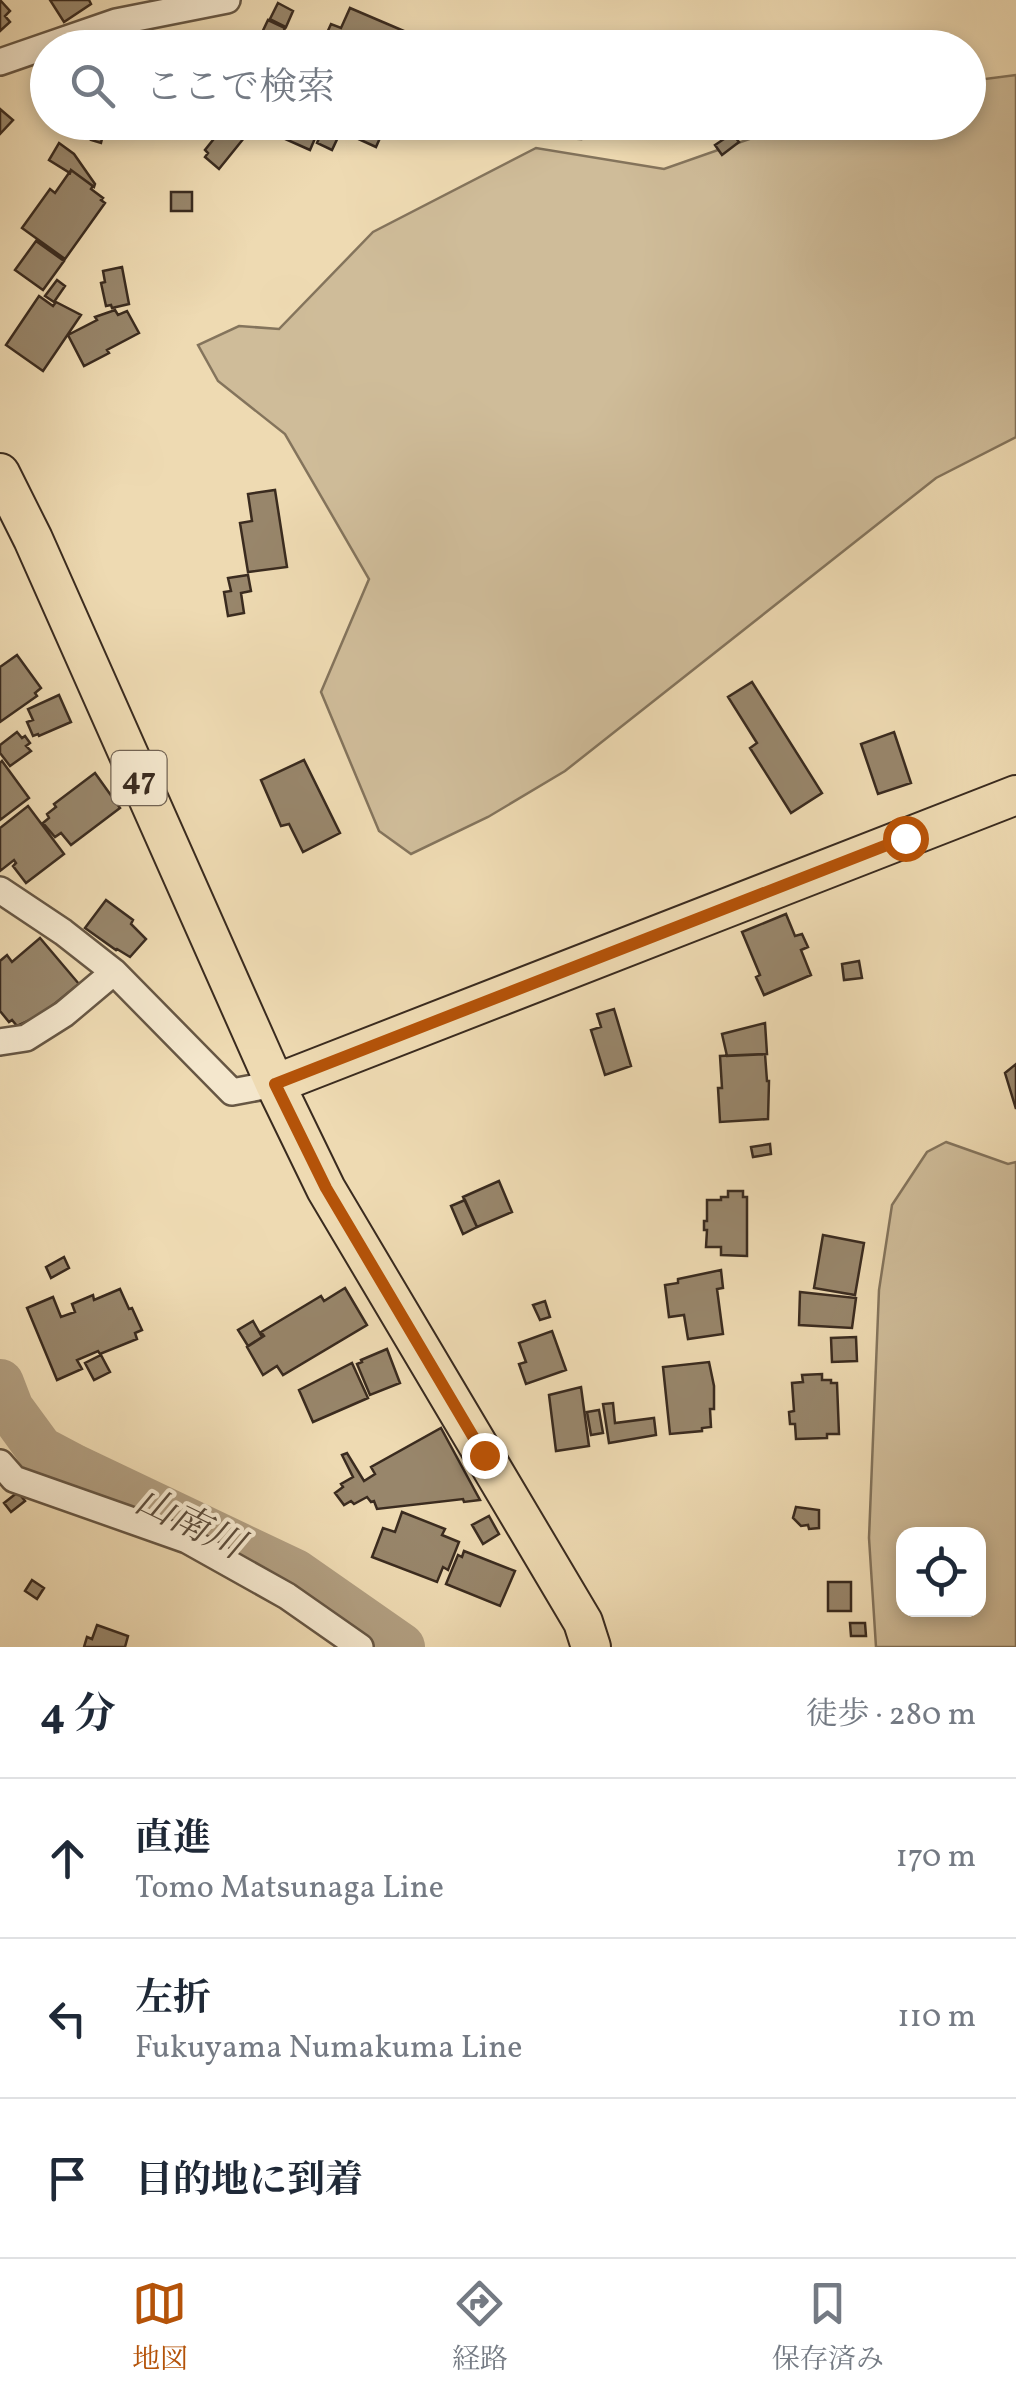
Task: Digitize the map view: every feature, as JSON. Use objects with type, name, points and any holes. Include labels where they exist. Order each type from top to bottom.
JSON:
[{"type":"main road","name":"47","points":[[0,473],[33,539],[275,1084]]},
{"type":"main road","points":[[591,1647],[583,1622],[326,1188],[275,1084],[1016,795]]},
{"type":"street","points":[[93,30],[227,0]]},
{"type":"street","points":[[0,62],[30,52]]},
{"type":"street","points":[[0,890],[114,972],[232,1092],[275,1084]]},
{"type":"street","points":[[0,1042],[26,1038],[64,1014],[114,972]]},
{"type":"street","points":[[0,1463],[14,1479],[187,1540],[288,1596],[360,1647]]},
{"type":"shaded area","points":[[1016,75],[1016,437],[936,478],[565,771],[488,817],[411,854],[379,831],[321,692],[369,579],[285,434],[218,381],[198,345],[239,326],[279,329],[373,232],[536,148],[664,169],[747,140],[986,140],[986,79]]},
{"type":"shaded area","points":[[946,1142],[1008,1164],[1016,1162],[1016,1647],[876,1647],[869,1538],[879,1290],[892,1205],[927,1152]]},
{"type":"building","points":[[0,0],[10,11],[5,16],[10,22],[0,31]]},
{"type":"building","points":[[50,0],[89,0],[91,4],[64,22]]},
{"type":"building","points":[[278,3],[293,11],[286,27],[270,19]]},
{"type":"building","points":[[350,8],[402,30],[328,30],[331,24],[341,28]]},
{"type":"building","points":[[268,20],[285,28],[284,30],[263,30]]},
{"type":"building","points":[[0,109],[13,120],[0,134]]},
{"type":"building","points":[[213,140],[242,140],[219,169],[205,157]]},
{"type":"building","points":[[288,140],[314,140],[310,150]]},
{"type":"building","points":[[318,140],[337,140],[332,150],[317,143]]},
{"type":"building","points":[[361,140],[379,140],[376,147]]},
{"type":"building","points":[[722,140],[739,142],[722,155],[715,145]]},
{"type":"building","points":[[59,143],[74,154],[94,187],[49,160]]},
{"type":"building","points":[[71,170],[93,186],[91,189],[105,203],[65,259],[22,228],[50,189],[55,193]]},
{"type":"building","points":[[171,192],[192,192],[192,211],[171,211]]},
{"type":"building","points":[[36,241],[64,261],[43,290],[15,270]]},
{"type":"building","points":[[122,267],[129,304],[112,308],[106,306],[101,283],[105,282],[103,271]]},
{"type":"building","points":[[57,280],[65,286],[54,302],[45,296]]},
{"type":"building","points":[[39,296],[53,306],[56,302],[81,315],[43,371],[6,345]]},
{"type":"building","points":[[115,310],[118,315],[127,311],[139,333],[84,366],[68,335],[97,320],[95,317]]},
{"type":"building","points":[[275,490],[287,567],[248,572],[240,523],[252,521],[248,494]]},
{"type":"building","points":[[248,575],[251,591],[241,593],[244,613],[228,616],[224,592],[231,591],[228,578]]},
{"type":"building","points":[[17,655],[41,688],[35,693],[37,696],[0,722],[0,667]]},
{"type":"building","points":[[752,682],[822,793],[791,813],[750,748],[757,743],[728,697]]},
{"type":"building","points":[[59,695],[71,722],[33,736],[27,722],[33,720],[28,709]]},
{"type":"building","points":[[17,732],[22,738],[25,736],[31,751],[10,766],[0,753],[0,745]]},
{"type":"building","points":[[894,732],[911,783],[878,794],[861,744]]},
{"type":"building","points":[[304,760],[340,833],[303,852],[289,824],[281,826],[261,780]]},
{"type":"building","points":[[0,763],[29,798],[0,820]]},
{"type":"building","points":[[95,773],[120,808],[71,845],[61,833],[55,837],[43,823],[56,807],[54,804]]},
{"type":"building","points":[[28,806],[64,854],[26,883],[13,866],[14,860],[0,871],[0,828]]},
{"type":"building","points":[[106,900],[133,920],[131,924],[146,939],[130,957],[85,928]]},
{"type":"building","points":[[786,914],[795,936],[802,934],[808,947],[801,950],[811,975],[764,995],[742,932]]},
{"type":"building","points":[[40,938],[79,984],[41,1015],[17,1026],[0,1011],[0,961],[7,955],[12,962]]},
{"type":"building","points":[[859,961],[862,978],[844,980],[842,964]]},
{"type":"building","points":[[614,1009],[631,1066],[605,1075],[591,1030],[601,1027],[597,1014]]},
{"type":"building","points":[[765,1023],[767,1054],[727,1056],[722,1034]]},
{"type":"building","points":[[765,1054],[768,1119],[720,1122],[720,1056]]},
{"type":"building","points":[[1016,1064],[1016,1109],[1005,1073]]},
{"type":"building","points":[[770,1144],[771,1154],[753,1157],[751,1147]]},
{"type":"building","points":[[499,1181],[512,1212],[477,1227],[463,1197]]},
{"type":"building","points":[[728,1191],[743,1191],[743,1197],[747,1197],[747,1256],[721,1255],[721,1247],[706,1247],[707,1200],[728,1197]]},
{"type":"building","points":[[465,1200],[477,1227],[463,1234],[451,1206]]},
{"type":"building","points":[[823,1235],[864,1243],[855,1295],[814,1288]]},
{"type":"building","points":[[64,1257],[69,1268],[51,1278],[46,1267]]},
{"type":"building","points":[[721,1270],[723,1288],[717,1289],[723,1334],[688,1339],[684,1315],[669,1317],[665,1285]]},
{"type":"building","points":[[345,1288],[367,1325],[283,1375],[277,1366],[263,1375],[247,1347],[264,1336],[261,1332],[321,1296],[324,1301]]},
{"type":"building","points":[[120,1289],[142,1330],[135,1333],[137,1339],[77,1360],[82,1369],[57,1380],[27,1308],[53,1297],[61,1317],[75,1312],[72,1304]]},
{"type":"building","points":[[800,1292],[856,1298],[852,1328],[799,1325]]},
{"type":"building","points":[[545,1301],[550,1317],[540,1320],[533,1305]]},
{"type":"building","points":[[253,1321],[262,1337],[248,1346],[238,1330]]},
{"type":"building","points":[[552,1331],[566,1370],[526,1384],[519,1364],[526,1362],[519,1343]]},
{"type":"building","points":[[856,1337],[857,1361],[832,1362],[831,1338]]},
{"type":"building","points":[[387,1349],[400,1383],[370,1395],[357,1364]]},
{"type":"building","points":[[101,1355],[110,1372],[94,1380],[85,1363]]},
{"type":"building","points":[[709,1362],[714,1386],[711,1427],[670,1434],[663,1367]]},
{"type":"building","points":[[352,1363],[368,1398],[313,1422],[299,1390]]},
{"type":"building","points":[[822,1374],[822,1380],[837,1383],[839,1434],[796,1439],[789,1412],[794,1411],[792,1383],[803,1382],[802,1375]]},
{"type":"building","points":[[581,1387],[589,1446],[556,1451],[549,1395]]},
{"type":"building","points":[[613,1403],[615,1423],[654,1418],[656,1435],[609,1443],[603,1404]]},
{"type":"building","points":[[599,1410],[603,1433],[591,1435],[587,1412]]},
{"type":"building","points":[[441,1428],[480,1500],[377,1509],[367,1497],[344,1505],[335,1493],[353,1477],[342,1455],[347,1453],[364,1481],[375,1474],[371,1467]]},
{"type":"building","points":[[18,1492],[25,1501],[11,1512],[4,1503]]},
{"type":"building","points":[[796,1507],[819,1510],[819,1528],[801,1526],[793,1518]]},
{"type":"building","points":[[402,1512],[445,1529],[442,1535],[459,1542],[448,1570],[443,1567],[437,1582],[372,1557],[383,1528],[395,1532]]},
{"type":"building","points":[[489,1516],[499,1534],[483,1544],[472,1525]]},
{"type":"building","points":[[464,1551],[515,1571],[500,1606],[446,1584],[458,1555],[462,1557]]},
{"type":"building","points":[[32,1580],[44,1588],[37,1599],[25,1591]]},
{"type":"building","points":[[828,1582],[851,1582],[851,1611],[828,1611]]},
{"type":"building","points":[[850,1623],[865,1623],[866,1636],[851,1636]]},
{"type":"building","points":[[97,1625],[128,1636],[125,1647],[84,1647]]},
{"type":"waterway","name":"山南川","points":[[0,1383],[10,1409],[40,1450],[295,1573],[401,1647]]},
{"type":"route","points":[[484,1455],[326,1188],[275,1084],[905,838]]}]
